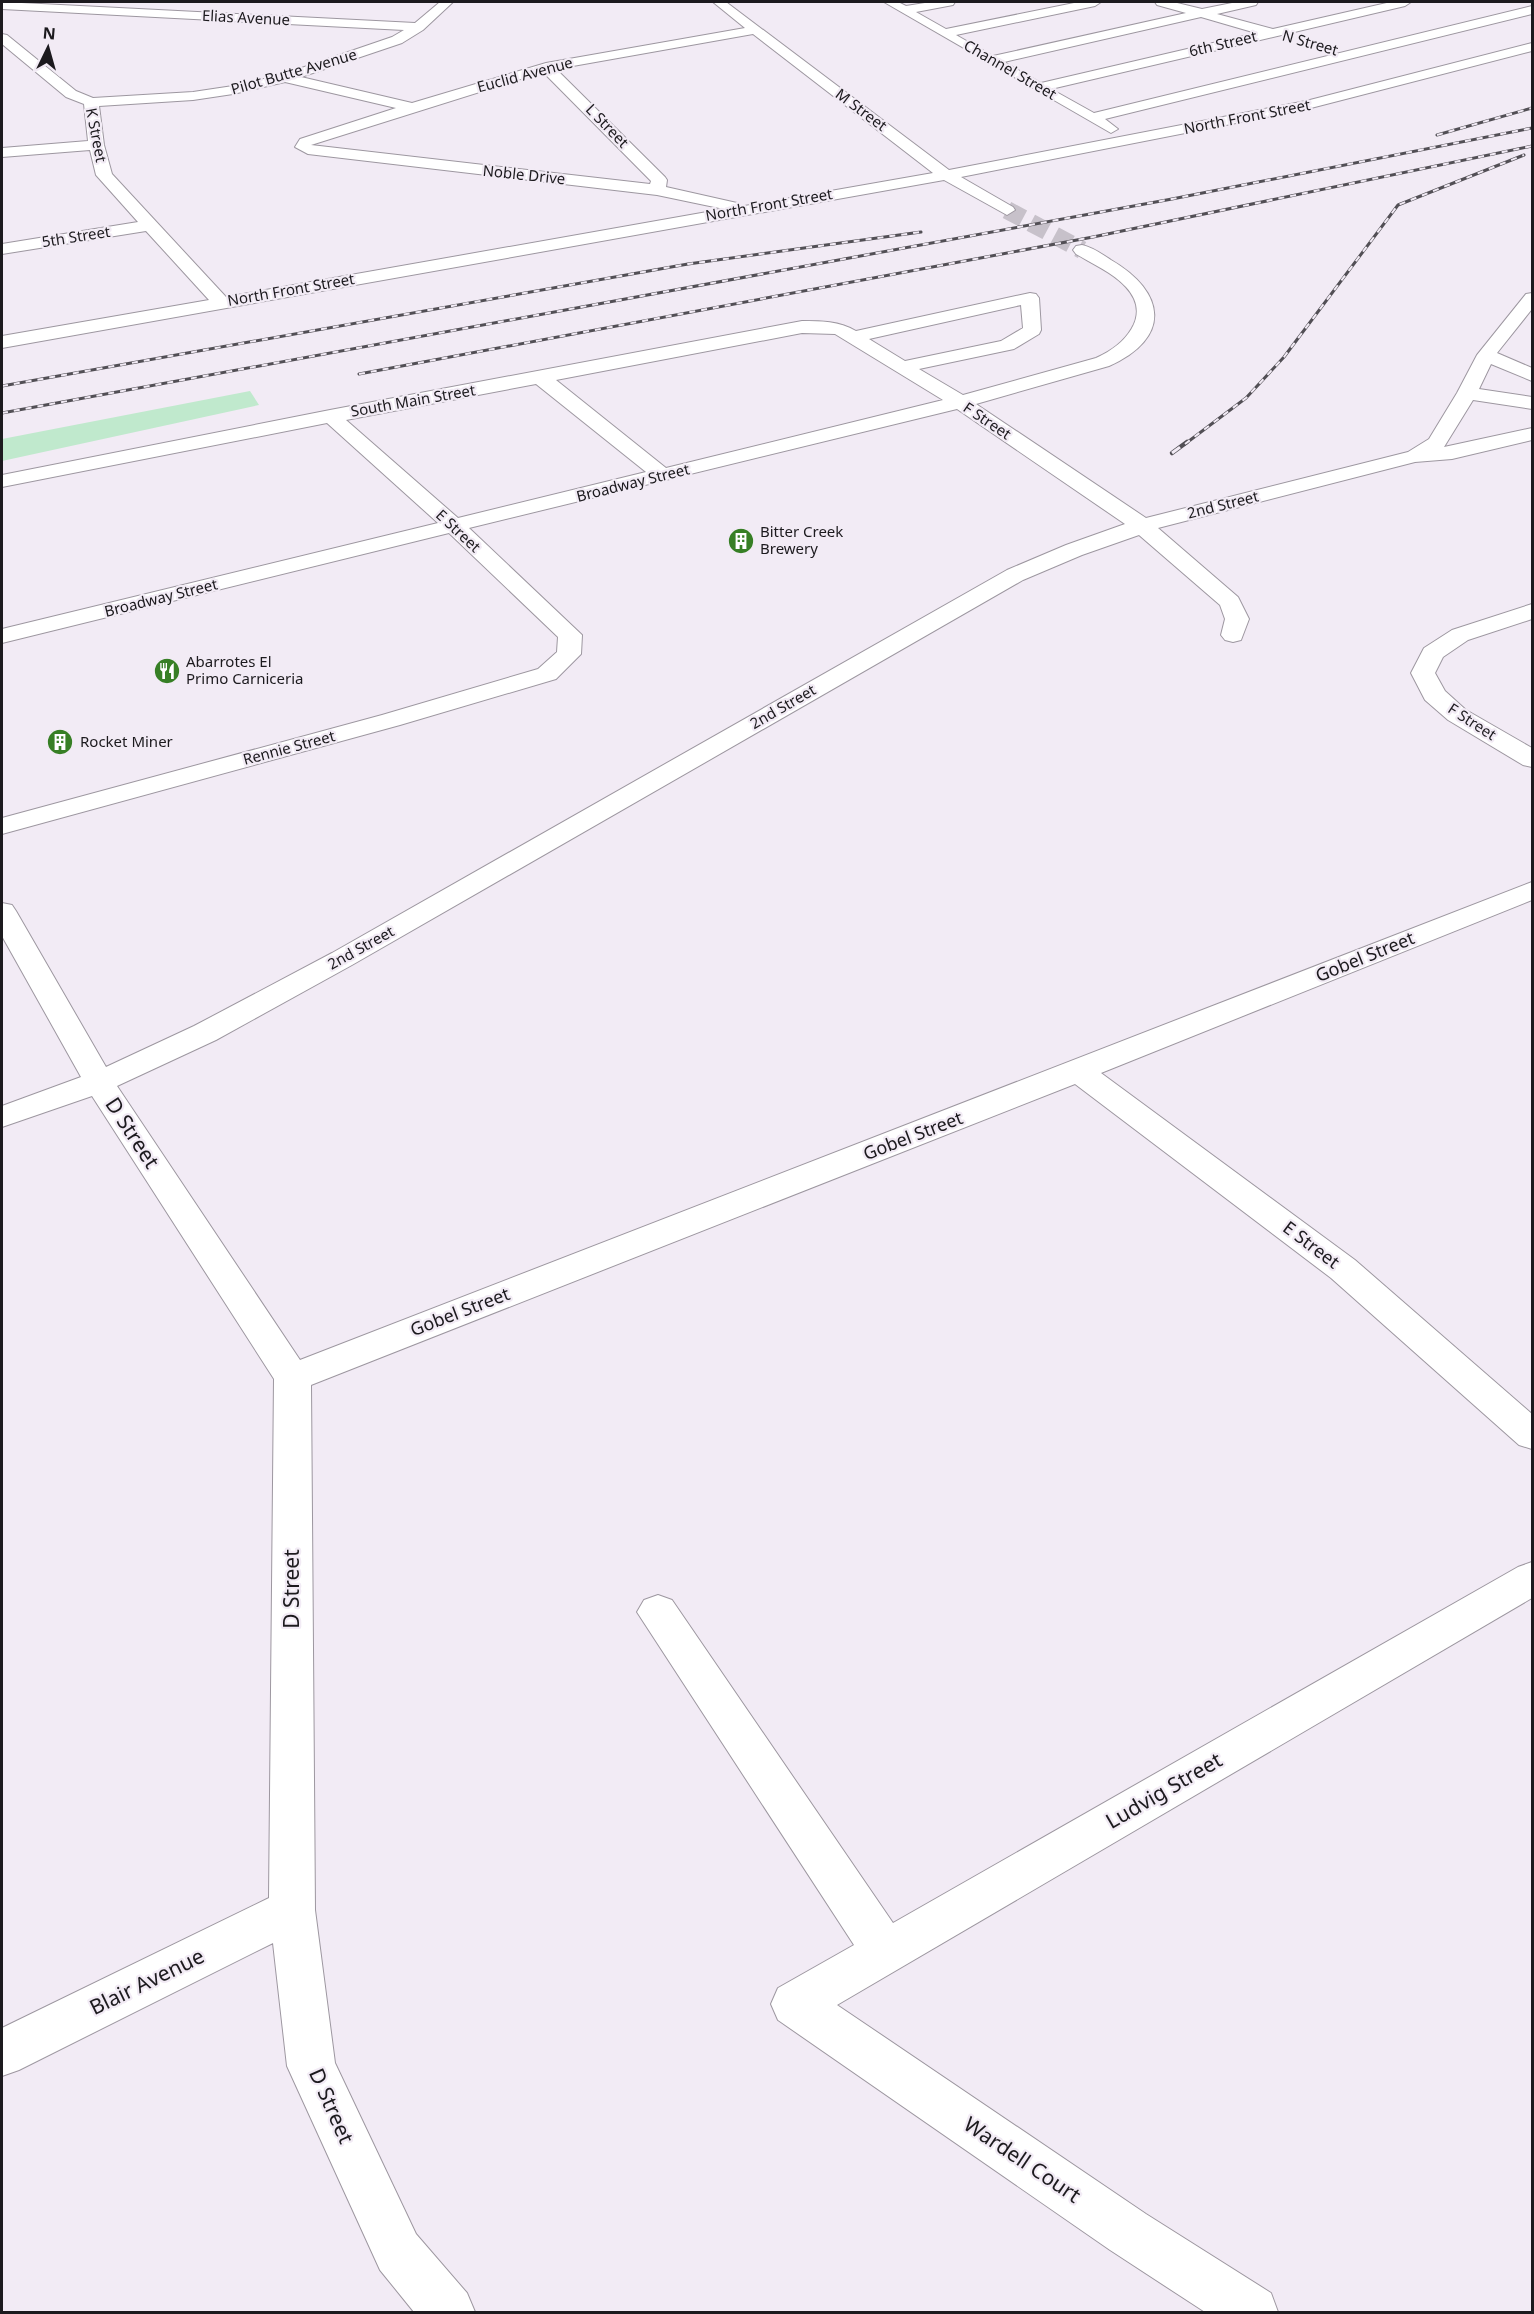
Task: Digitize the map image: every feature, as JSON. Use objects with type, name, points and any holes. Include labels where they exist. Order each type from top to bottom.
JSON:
[{"type":"street","name":"Pilot Butte Avenue","points":[[91,102],[193,96],[285,78],[397,40],[418,27],[447,2]]},
{"type":"street","name":"M Street","points":[[719,2],[946,175],[1007,210]]},
{"type":"street","name":"Channel Street","points":[[890,2],[1130,140]]},
{"type":"street","points":[[905,10],[949,2]]},
{"type":"street","points":[[945,33],[1095,2]]},
{"type":"street","name":"N Street","points":[[1161,2],[1424,75]]},
{"type":"street","points":[[992,60],[1252,2]]},
{"type":"street","name":"6th Street","points":[[1040,87],[1406,2]]},
{"type":"street","points":[[1506,4],[1532,10]]},
{"type":"street","name":"Elias Avenue","points":[[2,5],[418,27]]},
{"type":"street","points":[[285,20],[302,8]]},
{"type":"street","points":[[1092,118],[1532,10]]},
{"type":"street","name":"Euclid Avenue","points":[[303,147],[305,142],[546,67],[755,30]]},
{"type":"street","name":"K Street","points":[[2,38],[71,94],[91,102],[96,145],[104,175],[222,303]]},
{"type":"street","name":"North Front Street","points":[[2,342],[946,175],[1130,140],[1307,105],[1533,47]]},
{"type":"street","name":"L Street","points":[[546,67],[659,180],[657,190]]},
{"type":"street","points":[[285,78],[413,108]]},
{"type":"street","points":[[2,153],[96,145]]},
{"type":"street","name":"Noble Drive","points":[[303,147],[313,151],[657,190],[744,210]]},
{"type":"street","name":"5th Street","points":[[2,249],[151,225]]},
{"type":"street","name":"Broadway Street","points":[[2,636],[663,476],[960,402],[1088,367],[1121,352],[1142,332],[1148,313],[1143,298],[1132,283],[1112,267],[1082,250]]},
{"type":"street","points":[[853,337],[1030,298],[1032,330],[1007,345],[902,367]]},
{"type":"street","name":"2nd Street","points":[[2,1117],[99,1082],[205,1033],[342,959],[1015,575],[1074,550],[1142,526],[1416,456],[1437,443],[1467,393],[1485,355],[1533,298]]},
{"type":"street","name":"South Main Street","points":[[2,481],[330,416],[542,379],[802,327],[826,327]]},
{"type":"street","name":"F Street","points":[[826,327],[842,330],[960,402],[1142,526],[1230,602],[1237,619],[1233,635]]},
{"type":"street","points":[[1485,355],[1533,375]]},
{"type":"street","points":[[542,379],[663,476]]},
{"type":"street","points":[[1467,393],[1533,403]]},
{"type":"street","name":"E Street","points":[[330,416],[455,527],[570,636],[569,654]]},
{"type":"street","points":[[1416,456],[1452,453],[1533,434]]},
{"type":"street","name":"F Street","points":[[1533,610],[1460,635],[1433,652],[1423,674],[1434,695],[1457,715],[1533,759]]},
{"type":"street","name":"Rennie Street","points":[[2,826],[391,720],[547,674],[569,654]]},
{"type":"street","name":"Gobel Street","points":[[292,1378],[1078,1071],[1533,890]]},
{"type":"street","name":"D Street","points":[[2,911],[99,1082],[292,1378],[292,1910],[311,2066],[398,2252],[447,2313]]},
{"type":"street","name":"E Street","points":[[1078,1071],[1343,1269],[1533,1435]]},
{"type":"street","name":"Ludvig Street","points":[[795,2004],[1533,1578]]},
{"type":"street","points":[[658,1612],[885,1952]]},
{"type":"street","name":"Blair Avenue","points":[[2,2054],[292,1910]]},
{"type":"street","name":"Wardell Court","points":[[795,2004],[1128,2232],[1252,2313]]},
{"type":"green space","points":[[250,391],[259,405],[2,461],[2,439]]},
{"type":"tunnel","points":[[1007,210],[1082,250]]},
{"type":"railway","points":[[1437,135],[1532,108]]},
{"type":"railway","points":[[2,413],[1172,199],[1532,128]]},
{"type":"railway","points":[[359,374],[1093,237],[1532,146]]},
{"type":"railway","points":[[1185,444],[1246,398],[1284,357],[1398,205],[1524,155]]},
{"type":"railway","points":[[2,386],[688,264],[921,232]]},
{"type":"railway","points":[[1172,453],[1187,442]]},
{"type":"place","name":"Bitter Creek Brewery","points":[[741,541]]},
{"type":"place","name":"Abarrotes El Primo Carniceria","points":[[167,671]]},
{"type":"place","name":"Rocket Miner","points":[[60,742]]}]
